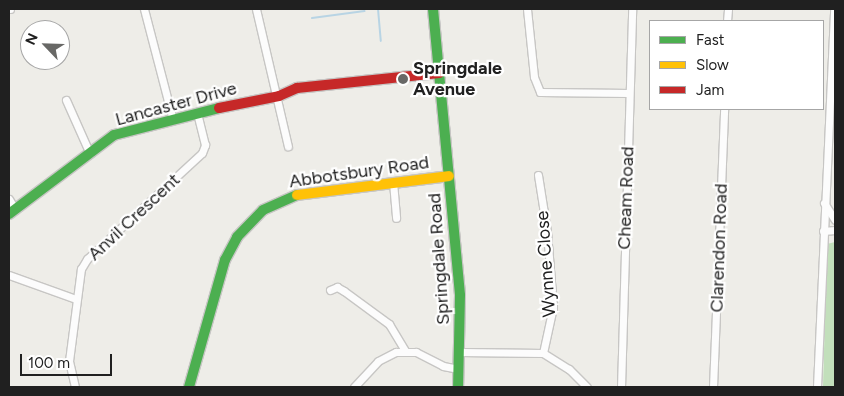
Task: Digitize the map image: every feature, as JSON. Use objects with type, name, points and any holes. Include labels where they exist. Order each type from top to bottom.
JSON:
[{"type":"street","points":[[144,9],[173,120]]},
{"type":"street","points":[[256,9],[278,96],[288,146]]},
{"type":"street","name":"Springdale Road","points":[[433,9],[460,295],[458,387]]},
{"type":"street","points":[[528,9],[534,77],[540,92],[629,93]]},
{"type":"street","name":"Cheam Road","points":[[621,387],[632,9]]},
{"type":"street","points":[[817,387],[834,9]]},
{"type":"street","points":[[278,96],[296,88],[439,73]]},
{"type":"street","name":"Lancaster Drive","points":[[9,199],[12,211],[114,135],[278,96]]},
{"type":"street","points":[[66,100],[90,154]]},
{"type":"street","name":"Clarendon Road","points":[[713,387],[724,110]]},
{"type":"street","name":"Anvil Crescent","points":[[75,387],[68,360],[81,269],[87,259],[202,153],[205,145],[197,114]]},
{"type":"street","name":"Wynne Close","points":[[538,175],[547,232],[553,307],[543,354]]},
{"type":"street","name":"Abbotsbury Road","points":[[189,387],[225,260],[237,237],[253,218],[272,205],[301,193],[449,176]]},
{"type":"street","points":[[393,182],[396,218]]},
{"type":"street","points":[[824,203],[835,220]]},
{"type":"street","points":[[823,231],[835,230]]},
{"type":"street","points":[[9,274],[76,299]]},
{"type":"street","points":[[330,290],[337,287],[344,290],[389,324],[405,351]]},
{"type":"street","points":[[354,387],[378,361],[390,354],[405,351],[416,352],[443,366],[459,369]]},
{"type":"street","points":[[460,352],[543,354],[569,369],[587,387]]},
{"type":"green space","points":[[835,242],[835,387],[823,387],[827,244]]},
{"type":"waterway","points":[[378,9],[381,41]]},
{"type":"waterway","points":[[312,18],[365,11]]},
{"type":"traffic: fast","points":[[433,9],[460,295],[458,387]]},
{"type":"traffic: fast","points":[[9,214],[114,135],[219,108]]},
{"type":"traffic: fast","points":[[189,387],[225,260],[237,237],[263,210],[297,195]]},
{"type":"traffic: slow","points":[[297,195],[449,176]]},
{"type":"traffic: jam","points":[[219,108],[279,96],[297,88],[439,73]]},
{"type":"place","name":"Springdale Avenue","points":[[403,79]]}]
